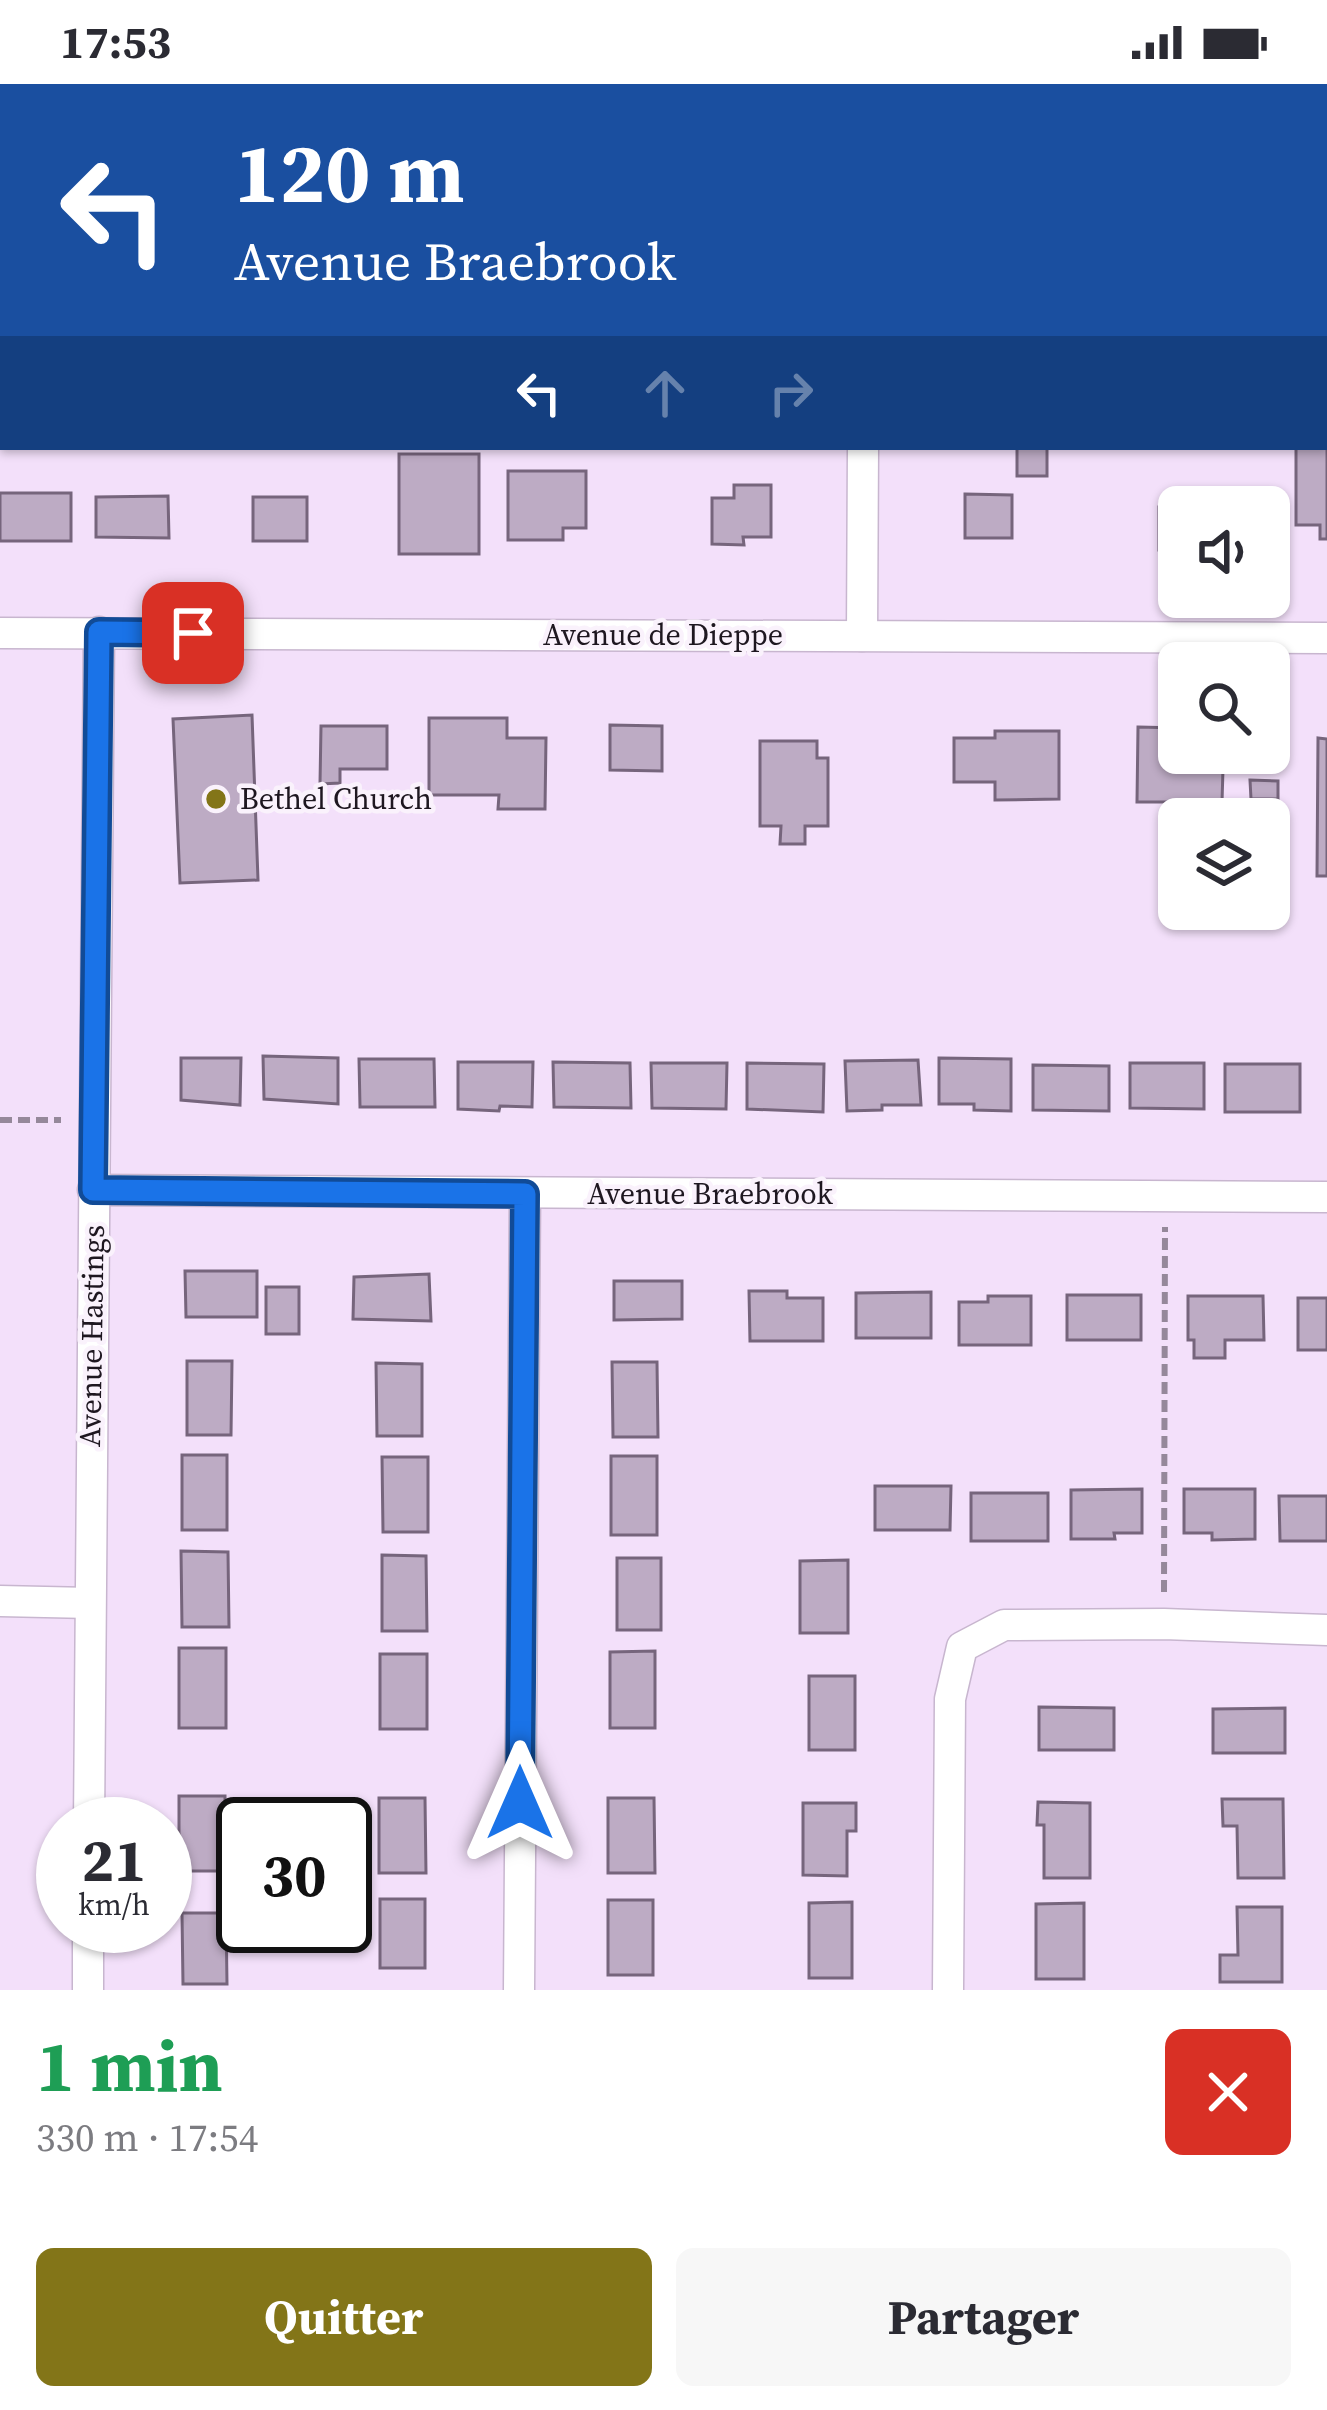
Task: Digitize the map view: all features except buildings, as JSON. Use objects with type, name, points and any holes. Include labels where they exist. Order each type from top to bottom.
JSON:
[{"type":"street","points":[[862,636],[863,450]]},
{"type":"street","name":"Avenue Hastings","points":[[88,1797],[99,632]]},
{"type":"street","name":"Avenue de Dieppe","points":[[0,633],[1327,638]]},
{"type":"street","name":"Avenue Braebrook","points":[[93,1190],[1327,1197]]},
{"type":"street","points":[[519,1990],[525,1194]]},
{"type":"street","points":[[0,1600],[89,1603]]},
{"type":"street","points":[[948,1990],[950,1699],[962,1647],[1004,1625],[1327,1630]]},
{"type":"street","points":[[88,1953],[88,1990]]},
{"type":"path","points":[[0,1120],[65,1120]]},
{"type":"path","points":[[1164,1607],[1165,1225]]},
{"type":"place","name":"Bethel Church","points":[[216,799]]},
{"type":"route","points":[[193,633],[99,632],[93,1190],[525,1194],[520,1803]]}]
